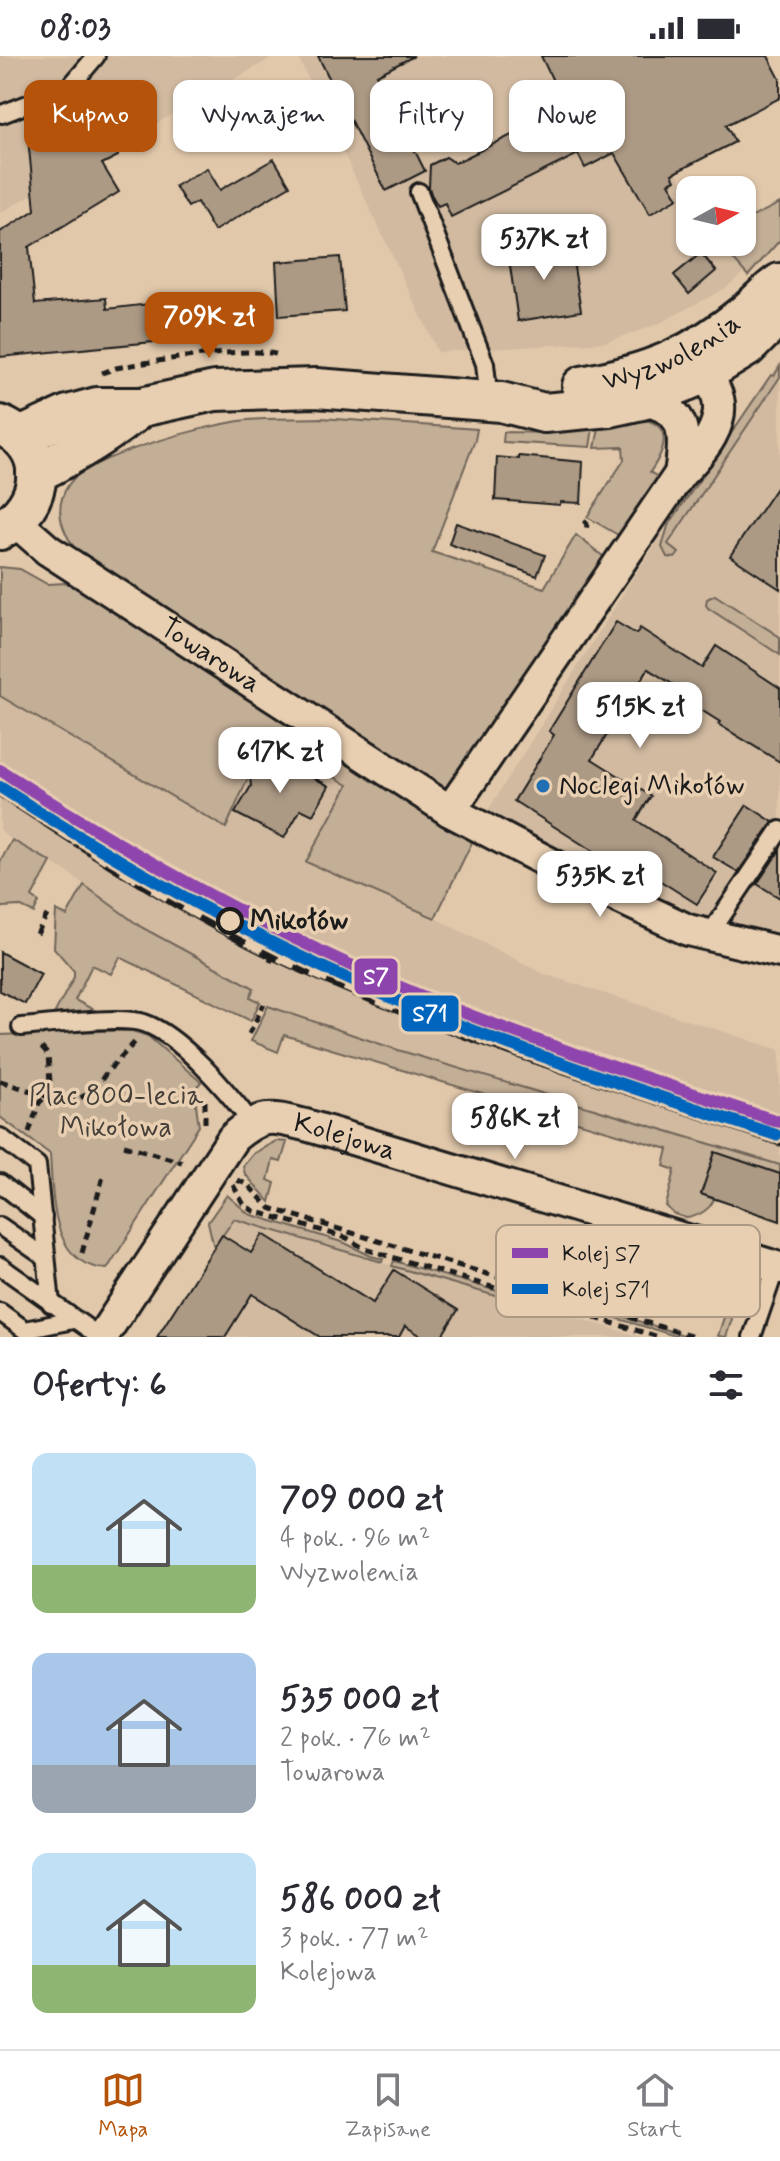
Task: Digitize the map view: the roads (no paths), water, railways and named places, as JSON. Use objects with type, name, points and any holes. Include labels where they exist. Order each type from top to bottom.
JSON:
[{"type":"street","name":"Wyzwolenia","points":[[10,431],[97,407],[141,407],[215,391],[316,388],[495,402],[544,413],[642,400],[694,365],[780,283]]},
{"type":"street","name":"Wyzwolenia","points":[[495,402],[694,365],[747,347],[780,314]]},
{"type":"street","points":[[450,811],[680,474],[698,456],[717,423],[716,391],[694,365]]},
{"type":"street","points":[[642,400],[668,408],[677,416],[682,426],[684,447],[680,474]]},
{"type":"street","name":"Wyzwolenia","points":[[36,473],[79,452],[141,407]]},
{"type":"street","points":[[8,526],[32,500],[36,473],[31,453],[10,431]]},
{"type":"street","name":"Towarowa","points":[[8,526],[450,811],[584,881],[688,930],[780,952]]},
{"type":"street","name":"Kolejowa","points":[[101,1337],[233,1138],[251,1122],[265,1117],[309,1126],[638,1225]]},
{"type":"lane","points":[[1,108],[69,88],[96,56]]},
{"type":"lane","points":[[419,192],[485,364],[495,402]]},
{"type":"lane","points":[[709,935],[780,830]]},
{"type":"lane","points":[[21,1027],[141,1021],[175,1042],[228,1091],[251,1122]]},
{"type":"lane","points":[[0,1137],[37,1165],[51,1304]]},
{"type":"lane","points":[[0,1183],[43,1217]]},
{"type":"lane","points":[[0,1226],[46,1258]]},
{"type":"lane","points":[[0,1266],[101,1337]]},
{"type":"lane","points":[[760,1315],[778,1267]]},
{"type":"lane","points":[[0,1312],[25,1330],[73,1320]]},
{"type":"lane","points":[[752,1337],[759,1317]]},
{"type":"railway","points":[[0,793],[135,880],[275,957],[461,1034],[780,1142]]},
{"type":"rail line","name":"S7","points":[[0,770],[194,887],[346,963],[540,1041],[780,1122]]},
{"type":"rail line","name":"S71","points":[[0,787],[192,901],[343,977],[535,1054],[776,1135]]},
{"type":"place","name":"Noclegi Mikołów","points":[[543,786]]},
{"type":"place","name":"Mikołów","points":[[230,921]]},
{"type":"park label","name":"Plac 800-lecia Mikołowa","points":[[116,1112]]}]
